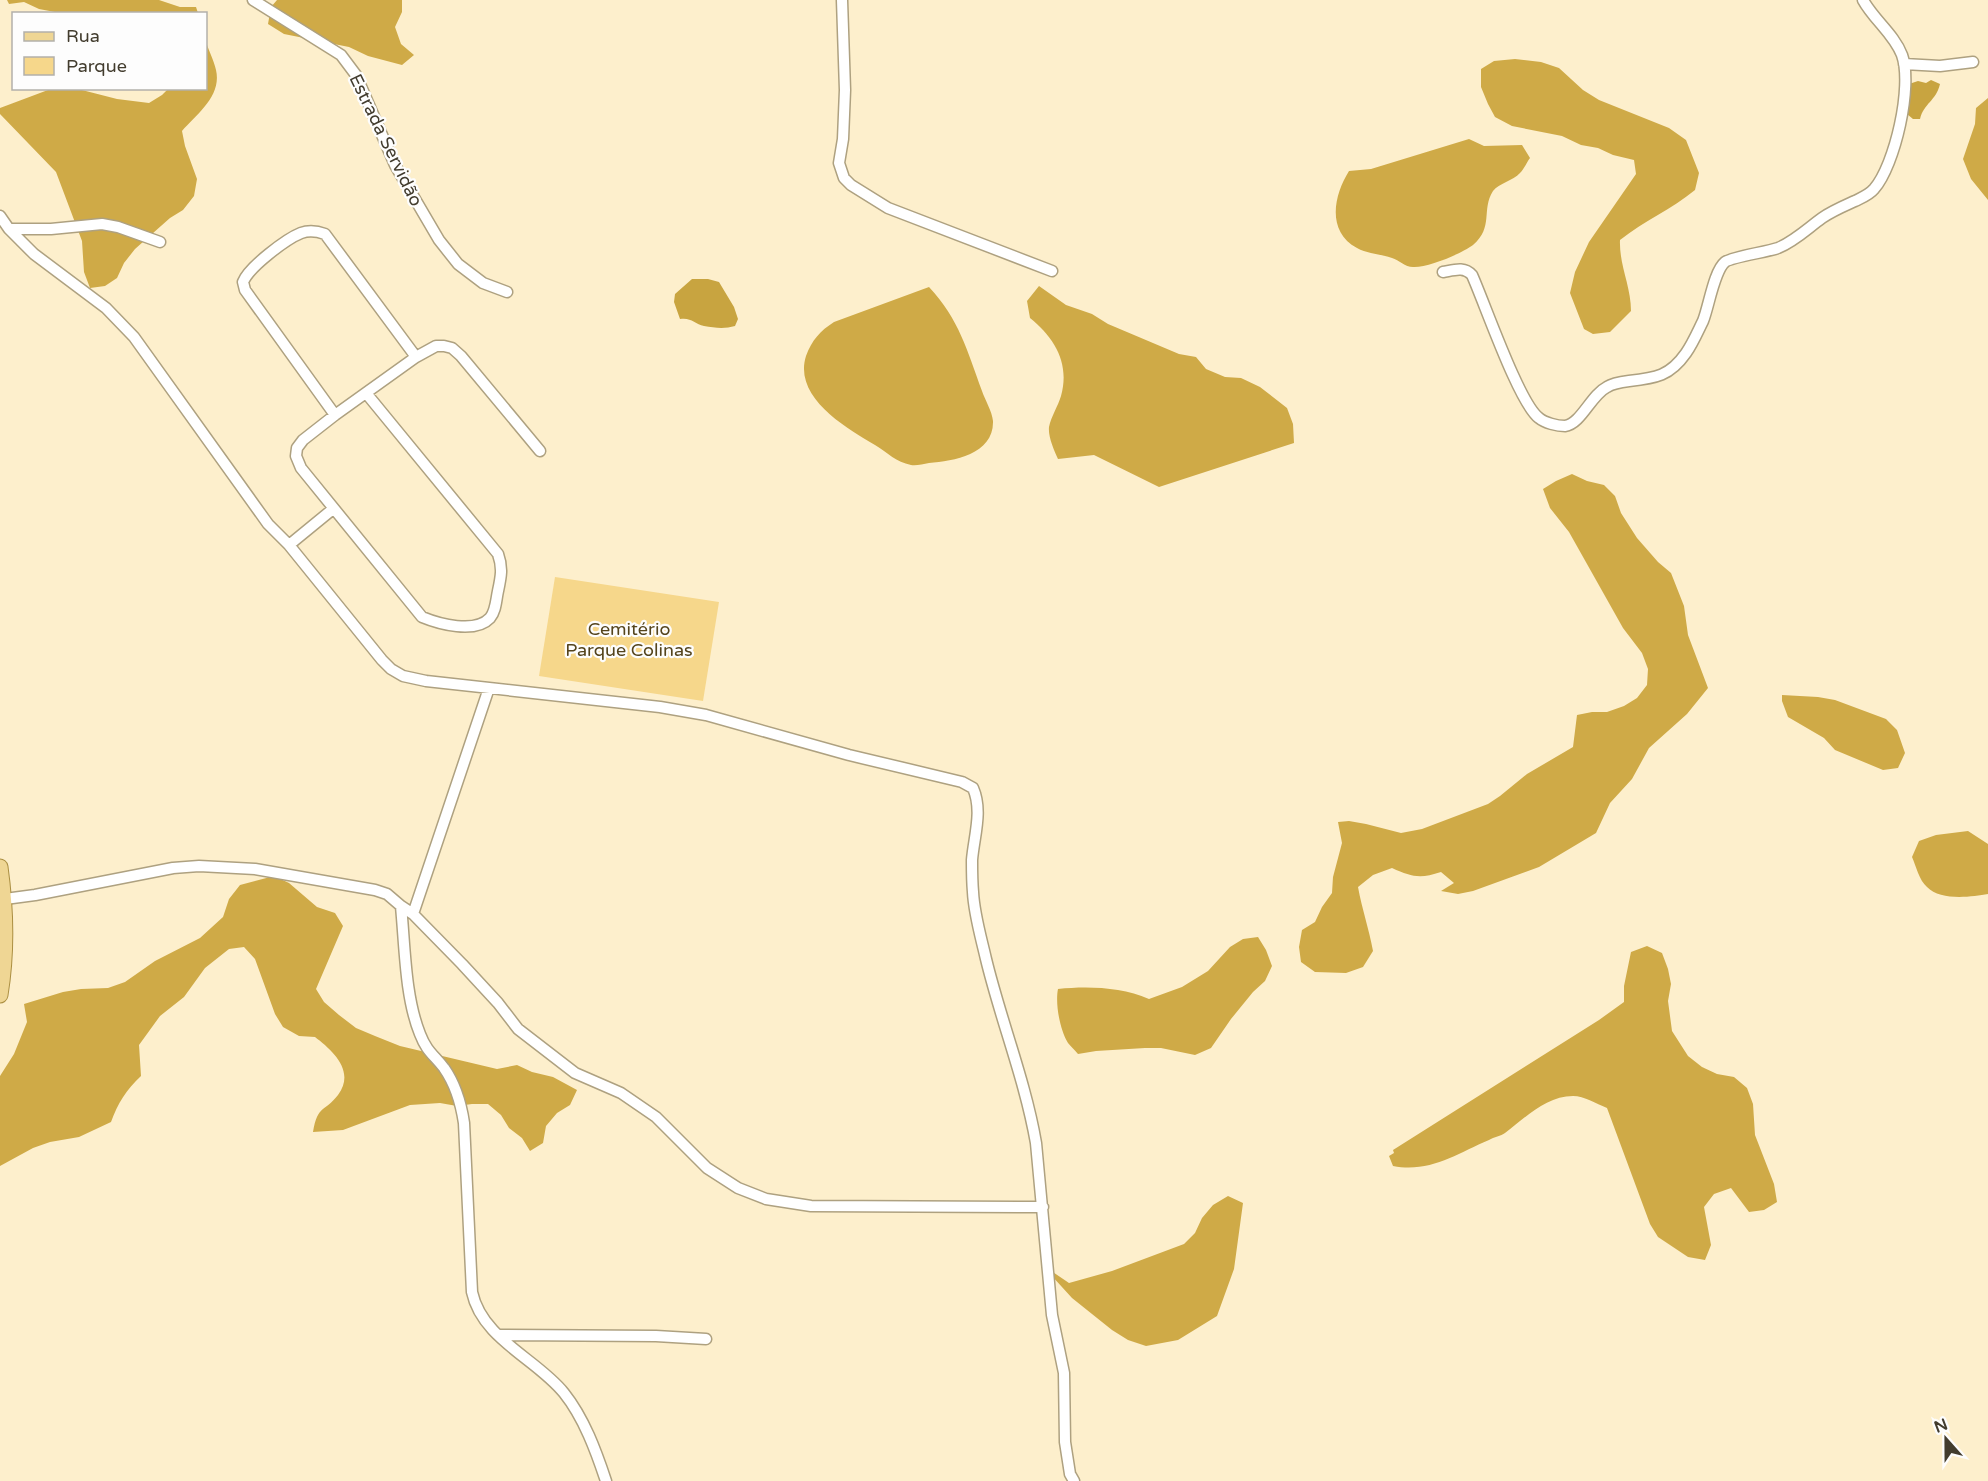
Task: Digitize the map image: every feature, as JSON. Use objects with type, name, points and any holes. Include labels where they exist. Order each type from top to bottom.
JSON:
[{"type":"main road","points":[[0,867],[5,899],[5,961],[0,995]]},
{"type":"street","name":"Estrada Servidão","points":[[253,0],[328,46],[348,62],[356,75],[395,165],[439,240],[458,264],[483,283],[507,292]]},
{"type":"street","points":[[842,0],[844,90],[843,139],[839,163],[844,178],[851,185],[888,207],[1052,271]]},
{"type":"street","points":[[1443,272],[1462,268],[1473,275],[1509,365],[1529,406],[1539,418],[1551,424],[1565,426],[1574,423],[1599,392],[1608,386],[1650,379],[1675,368],[1688,350],[1703,321],[1719,270],[1726,261],[1778,248],[1823,217],[1872,191],[1889,161],[1903,107],[1904,64],[1898,46],[1863,0]]},
{"type":"street","points":[[1904,64],[1940,66],[1973,62]]},
{"type":"street","points":[[0,216],[9,229],[34,254],[106,308],[134,337],[268,524],[289,545],[339,609],[391,669],[403,676],[426,681],[660,707],[706,716],[849,755],[962,782],[973,788],[978,804],[972,861],[973,895],[980,935],[1031,1116],[1036,1143],[1052,1315],[1064,1373],[1065,1442],[1070,1474],[1074,1481]]},
{"type":"street","points":[[9,229],[51,229],[102,224],[118,227],[160,242]]},
{"type":"street","points":[[335,415],[245,290],[243,282],[252,268],[293,238],[308,231],[324,234],[416,357]]},
{"type":"street","points":[[366,393],[498,554],[502,572],[494,610],[489,620],[478,625],[441,624],[422,617],[333,509],[301,468],[296,456],[297,448],[303,440],[335,415],[416,357],[436,346],[444,346],[452,348],[540,451]]},
{"type":"street","points":[[289,545],[333,509]]},
{"type":"street","points":[[413,914],[489,688]]},
{"type":"street","points":[[5,899],[173,868],[199,866],[255,869],[375,890],[387,894],[413,914],[498,1003],[518,1029],[575,1073],[621,1093],[656,1117],[707,1168],[738,1188],[766,1200],[811,1206],[1043,1207]]},
{"type":"street","points":[[400,906],[415,1021],[428,1051],[443,1066],[461,1101],[474,1302],[489,1325],[563,1393],[584,1426],[606,1481]]},
{"type":"street","points":[[499,1335],[656,1336],[706,1339]]},
{"type":"green space","name":"Cemitério Parque Colinas","points":[[555,577],[719,602],[703,701],[539,676]]},
{"type":"shaded area","points":[[7,0],[159,0],[180,7],[196,7],[198,12],[55,12],[39,9],[24,2],[9,4]]},
{"type":"shaded area","points":[[277,0],[402,0],[402,12],[395,27],[401,44],[414,55],[402,65],[368,56],[349,47],[284,34],[268,24],[271,7]]},
{"type":"shaded area","points":[[207,45],[216,70],[215,88],[207,104],[182,131],[197,179],[194,196],[183,210],[170,218],[135,249],[124,263],[117,278],[105,286],[90,288],[84,272],[82,241],[56,172],[0,114],[0,108],[48,90],[82,90],[117,99],[149,103],[167,90],[207,90]]},
{"type":"shaded area","points":[[1515,59],[1541,62],[1559,68],[1583,90],[1599,100],[1669,128],[1686,140],[1699,173],[1695,190],[1620,240],[1631,311],[1610,332],[1593,334],[1584,329],[1570,293],[1575,272],[1589,242],[1636,174],[1634,160],[1581,145],[1562,136],[1512,126],[1495,117],[1481,87],[1481,69],[1494,61]]},
{"type":"shaded area","points":[[1931,80],[1940,84],[1938,90],[1924,109],[1920,119],[1913,119],[1907,114],[1909,84],[1918,81],[1926,83]]},
{"type":"shaded area","points":[[1988,98],[1988,200],[1971,179],[1963,159],[1975,124],[1976,108]]},
{"type":"shaded area","points":[[1469,139],[1484,146],[1522,145],[1530,158],[1517,176],[1493,191],[1483,232],[1473,245],[1444,260],[1413,267],[1392,258],[1361,250],[1347,241],[1337,222],[1336,212],[1340,191],[1349,171],[1371,169]]},
{"type":"shaded area","points":[[692,279],[719,282],[734,307],[738,319],[735,326],[712,327],[680,319],[674,302],[675,294]]},
{"type":"shaded area","points":[[1039,286],[1066,305],[1092,314],[1108,324],[1179,354],[1196,357],[1206,369],[1225,377],[1241,378],[1260,387],[1287,408],[1293,424],[1294,443],[1159,487],[1094,455],[1058,459],[1050,439],[1049,427],[1061,396],[1062,363],[1047,334],[1030,318],[1027,301]]},
{"type":"shaded area","points":[[929,287],[955,323],[993,421],[992,432],[987,441],[971,454],[950,460],[913,465],[896,459],[850,430],[825,410],[814,398],[807,385],[804,371],[806,356],[811,345],[821,332],[834,322]]},
{"type":"shaded area","points":[[1572,474],[1604,485],[1615,496],[1621,513],[1637,538],[1671,573],[1684,606],[1688,635],[1708,688],[1687,714],[1649,748],[1632,779],[1610,803],[1596,833],[1539,867],[1473,891],[1458,894],[1441,891],[1454,883],[1441,872],[1416,876],[1392,868],[1373,875],[1358,887],[1373,951],[1363,967],[1346,973],[1315,972],[1301,962],[1299,947],[1302,930],[1315,922],[1332,893],[1333,877],[1342,843],[1338,822],[1349,821],[1401,833],[1422,829],[1488,804],[1527,774],[1573,747],[1577,715],[1607,712],[1624,706],[1637,698],[1647,685],[1648,669],[1642,653],[1623,628],[1569,532],[1550,508],[1543,489]]},
{"type":"shaded area","points":[[1782,695],[1835,700],[1886,719],[1897,730],[1905,753],[1898,768],[1883,770],[1835,750],[1824,738],[1788,717]]},
{"type":"shaded area","points":[[1968,831],[1988,844],[1988,894],[1956,897],[1933,891],[1922,881],[1912,857],[1919,841],[1936,835]]},
{"type":"shaded area","points":[[274,876],[289,883],[317,907],[335,913],[343,926],[316,989],[324,1002],[356,1028],[400,1046],[497,1069],[517,1065],[532,1072],[553,1077],[577,1090],[570,1105],[557,1113],[546,1126],[543,1143],[530,1151],[522,1138],[509,1128],[501,1115],[488,1104],[410,1105],[343,1130],[313,1132],[319,1113],[333,1101],[343,1086],[343,1070],[340,1062],[315,1037],[299,1036],[283,1027],[275,1014],[255,959],[244,947],[229,949],[205,968],[184,997],[160,1016],[139,1045],[141,1076],[123,1097],[111,1122],[79,1137],[50,1142],[33,1148],[0,1166],[0,1076],[14,1054],[27,1022],[24,1004],[63,992],[108,988],[125,982],[155,961],[200,938],[223,917],[229,899],[240,885]]},
{"type":"shaded area","points":[[1258,937],[1272,966],[1265,981],[1231,1019],[1211,1048],[1195,1055],[1161,1048],[1078,1054],[1068,1043],[1059,1017],[1058,989],[1104,988],[1149,999],[1182,987],[1208,971],[1230,947],[1243,939]]},
{"type":"shaded area","points":[[1647,946],[1662,953],[1668,969],[1671,984],[1668,1001],[1672,1031],[1688,1056],[1702,1067],[1717,1074],[1734,1077],[1747,1088],[1753,1104],[1755,1135],[1774,1184],[1777,1202],[1764,1210],[1749,1212],[1731,1188],[1714,1194],[1704,1207],[1711,1245],[1705,1260],[1688,1257],[1658,1237],[1650,1224],[1607,1108],[1577,1096],[1563,1097],[1545,1104],[1503,1134],[1442,1161],[1419,1167],[1393,1166],[1389,1156],[1394,1153],[1393,1150],[1624,1002],[1624,986],[1631,952]]},
{"type":"shaded area","points":[[1228,1196],[1243,1203],[1234,1269],[1217,1316],[1178,1340],[1146,1346],[1128,1340],[1072,1298],[1041,1264],[1069,1283],[1112,1271],[1184,1244],[1195,1233],[1202,1218],[1213,1205]]}]
